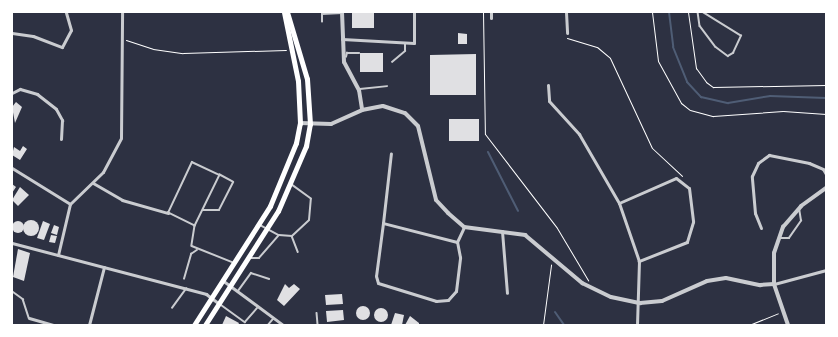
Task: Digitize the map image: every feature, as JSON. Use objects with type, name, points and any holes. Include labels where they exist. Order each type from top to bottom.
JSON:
[{"type":"main road","points":[[194,325],[259,224],[290,165],[300,122],[298,81],[290,49],[285,12]]},
{"type":"main road","points":[[205,325],[218,303],[268,229],[292,185],[306,146],[310,124],[307,79],[285,12]]},
{"type":"street","points":[[12,33],[33,36],[62,47],[71,30],[66,12]]},
{"type":"street","points":[[58,255],[70,204],[93,183],[121,138],[122,12]]},
{"type":"street","points":[[342,39],[405,44],[414,43],[414,12]]},
{"type":"street","points":[[491,12],[491,18]]},
{"type":"street","points":[[566,12],[567,34]]},
{"type":"street","points":[[342,13],[341,48],[344,62],[359,90],[362,110]]},
{"type":"street","points":[[548,85],[549,101],[579,134],[619,203],[639,261],[640,303],[637,323]]},
{"type":"street","points":[[12,93],[20,89],[37,94],[56,109],[62,120],[61,139]]},
{"type":"street","points":[[300,122],[310,124],[331,124],[362,110],[383,106],[394,109],[418,126],[436,200],[464,227],[525,235],[592,288],[640,303],[662,301],[713,280],[774,284],[826,270]]},
{"type":"street","points":[[392,153],[376,276],[385,288],[436,301],[448,300],[456,291],[460,257],[457,242],[464,227]]},
{"type":"street","points":[[761,228],[755,213],[752,176],[758,163],[769,155],[809,162],[823,169],[826,174]]},
{"type":"street","points":[[12,168],[70,204]]},
{"type":"street","points":[[619,203],[676,178],[689,188],[692,234],[687,242],[639,261]]},
{"type":"street","points":[[93,183],[122,200],[168,213]]},
{"type":"street","points":[[788,325],[774,284],[774,254],[783,227],[799,209],[826,188]]},
{"type":"street","points":[[383,223],[457,242]]},
{"type":"street","points":[[502,231],[506,294]]},
{"type":"street","points":[[12,242],[186,289],[211,297],[218,303]]},
{"type":"street","points":[[89,325],[104,267]]},
{"type":"street","points":[[222,280],[283,325]]},
{"type":"street","points":[[29,318],[54,325]]},
{"type":"lane","points":[[698,12],[700,26],[716,47],[728,56],[732,53],[741,36],[702,12]]},
{"type":"lane","points":[[322,22],[322,14],[342,13]]},
{"type":"lane","points":[[392,62],[405,51],[405,44]]},
{"type":"lane","points":[[344,62],[347,53],[359,53]]},
{"type":"lane","points":[[359,90],[387,86]]},
{"type":"lane","points":[[195,226],[168,213],[192,162],[233,182],[219,210],[203,210]]},
{"type":"lane","points":[[220,175],[195,226],[192,246],[197,250],[233,263]]},
{"type":"lane","points":[[259,224],[279,235],[292,236],[309,220],[311,199],[292,185]]},
{"type":"lane","points":[[779,238],[789,238],[801,221],[799,209]]},
{"type":"lane","points":[[249,258],[259,258],[279,235]]},
{"type":"lane","points":[[292,236],[298,252]]},
{"type":"lane","points":[[184,279],[191,254],[197,250]]},
{"type":"lane","points":[[238,291],[250,273],[269,279]]},
{"type":"lane","points":[[172,308],[186,289]]},
{"type":"lane","points":[[12,291],[23,298],[29,318]]},
{"type":"lane","points":[[218,303],[245,322],[259,306]]},
{"type":"lane","points":[[317,313],[318,325]]},
{"type":"lane","points":[[268,325],[274,318]]},
{"type":"path","points":[[483,12],[485,134],[557,228],[592,288]]},
{"type":"path","points":[[652,12],[658,61],[680,103],[690,110],[713,116],[783,111],[826,114]]},
{"type":"path","points":[[688,12],[696,68],[706,82],[713,87],[826,85]]},
{"type":"path","points":[[567,34],[568,40],[597,48],[610,58],[652,148],[680,171],[684,183]]},
{"type":"path","points":[[122,40],[183,53],[290,49]]},
{"type":"path","points":[[543,325],[552,279],[551,256]]},
{"type":"path","points":[[749,325],[782,311]]},
{"type":"building","points":[[352,12],[374,12],[374,28],[352,28]]},
{"type":"building","points":[[458,33],[467,34],[467,44],[458,44]]},
{"type":"building","points":[[360,53],[383,53],[383,72],[360,72]]},
{"type":"building","points":[[476,54],[476,95],[430,95],[430,55]]},
{"type":"building","points":[[16,102],[22,107],[15,123],[12,107]]},
{"type":"building","points":[[449,119],[479,119],[479,141],[449,141]]},
{"type":"building","points":[[23,146],[27,149],[20,160],[12,155],[14,147],[20,151]]},
{"type":"building","points":[[12,184],[16,187],[12,193]]},
{"type":"building","points":[[20,187],[29,195],[18,206],[12,200]]},
{"type":"building","points":[[31,220],[37,222],[39,228],[37,234],[31,236],[25,234],[23,228],[25,222]]},
{"type":"building","points":[[18,221],[22,223],[24,227],[22,231],[18,233],[14,231],[12,227],[14,223]]},
{"type":"building","points":[[43,221],[50,224],[44,240],[37,238]]},
{"type":"building","points":[[54,225],[59,227],[57,235],[51,233]]},
{"type":"building","points":[[51,235],[57,236],[55,243],[49,242]]},
{"type":"building","points":[[18,249],[30,253],[24,281],[13,277]]},
{"type":"building","points":[[285,284],[289,288],[294,284],[300,289],[284,306],[277,300]]},
{"type":"building","points":[[342,294],[343,304],[326,305],[325,295]]},
{"type":"building","points":[[360,306],[366,306],[370,310],[370,316],[366,320],[360,320],[356,316],[356,310]]},
{"type":"building","points":[[378,308],[384,308],[388,312],[388,318],[384,322],[378,322],[374,318],[374,312]]},
{"type":"building","points":[[343,310],[344,320],[327,322],[326,311]]},
{"type":"building","points":[[395,313],[404,315],[402,325],[391,325]]},
{"type":"building","points":[[226,316],[239,323],[238,325],[222,325]]},
{"type":"building","points":[[410,316],[419,323],[419,325],[405,325]]},
{"type":"waterway","points":[[669,12],[673,47],[687,82],[701,97],[728,103],[770,96],[826,98]]},
{"type":"waterway","points":[[488,152],[518,211]]},
{"type":"waterway","points":[[555,312],[564,325]]}]
